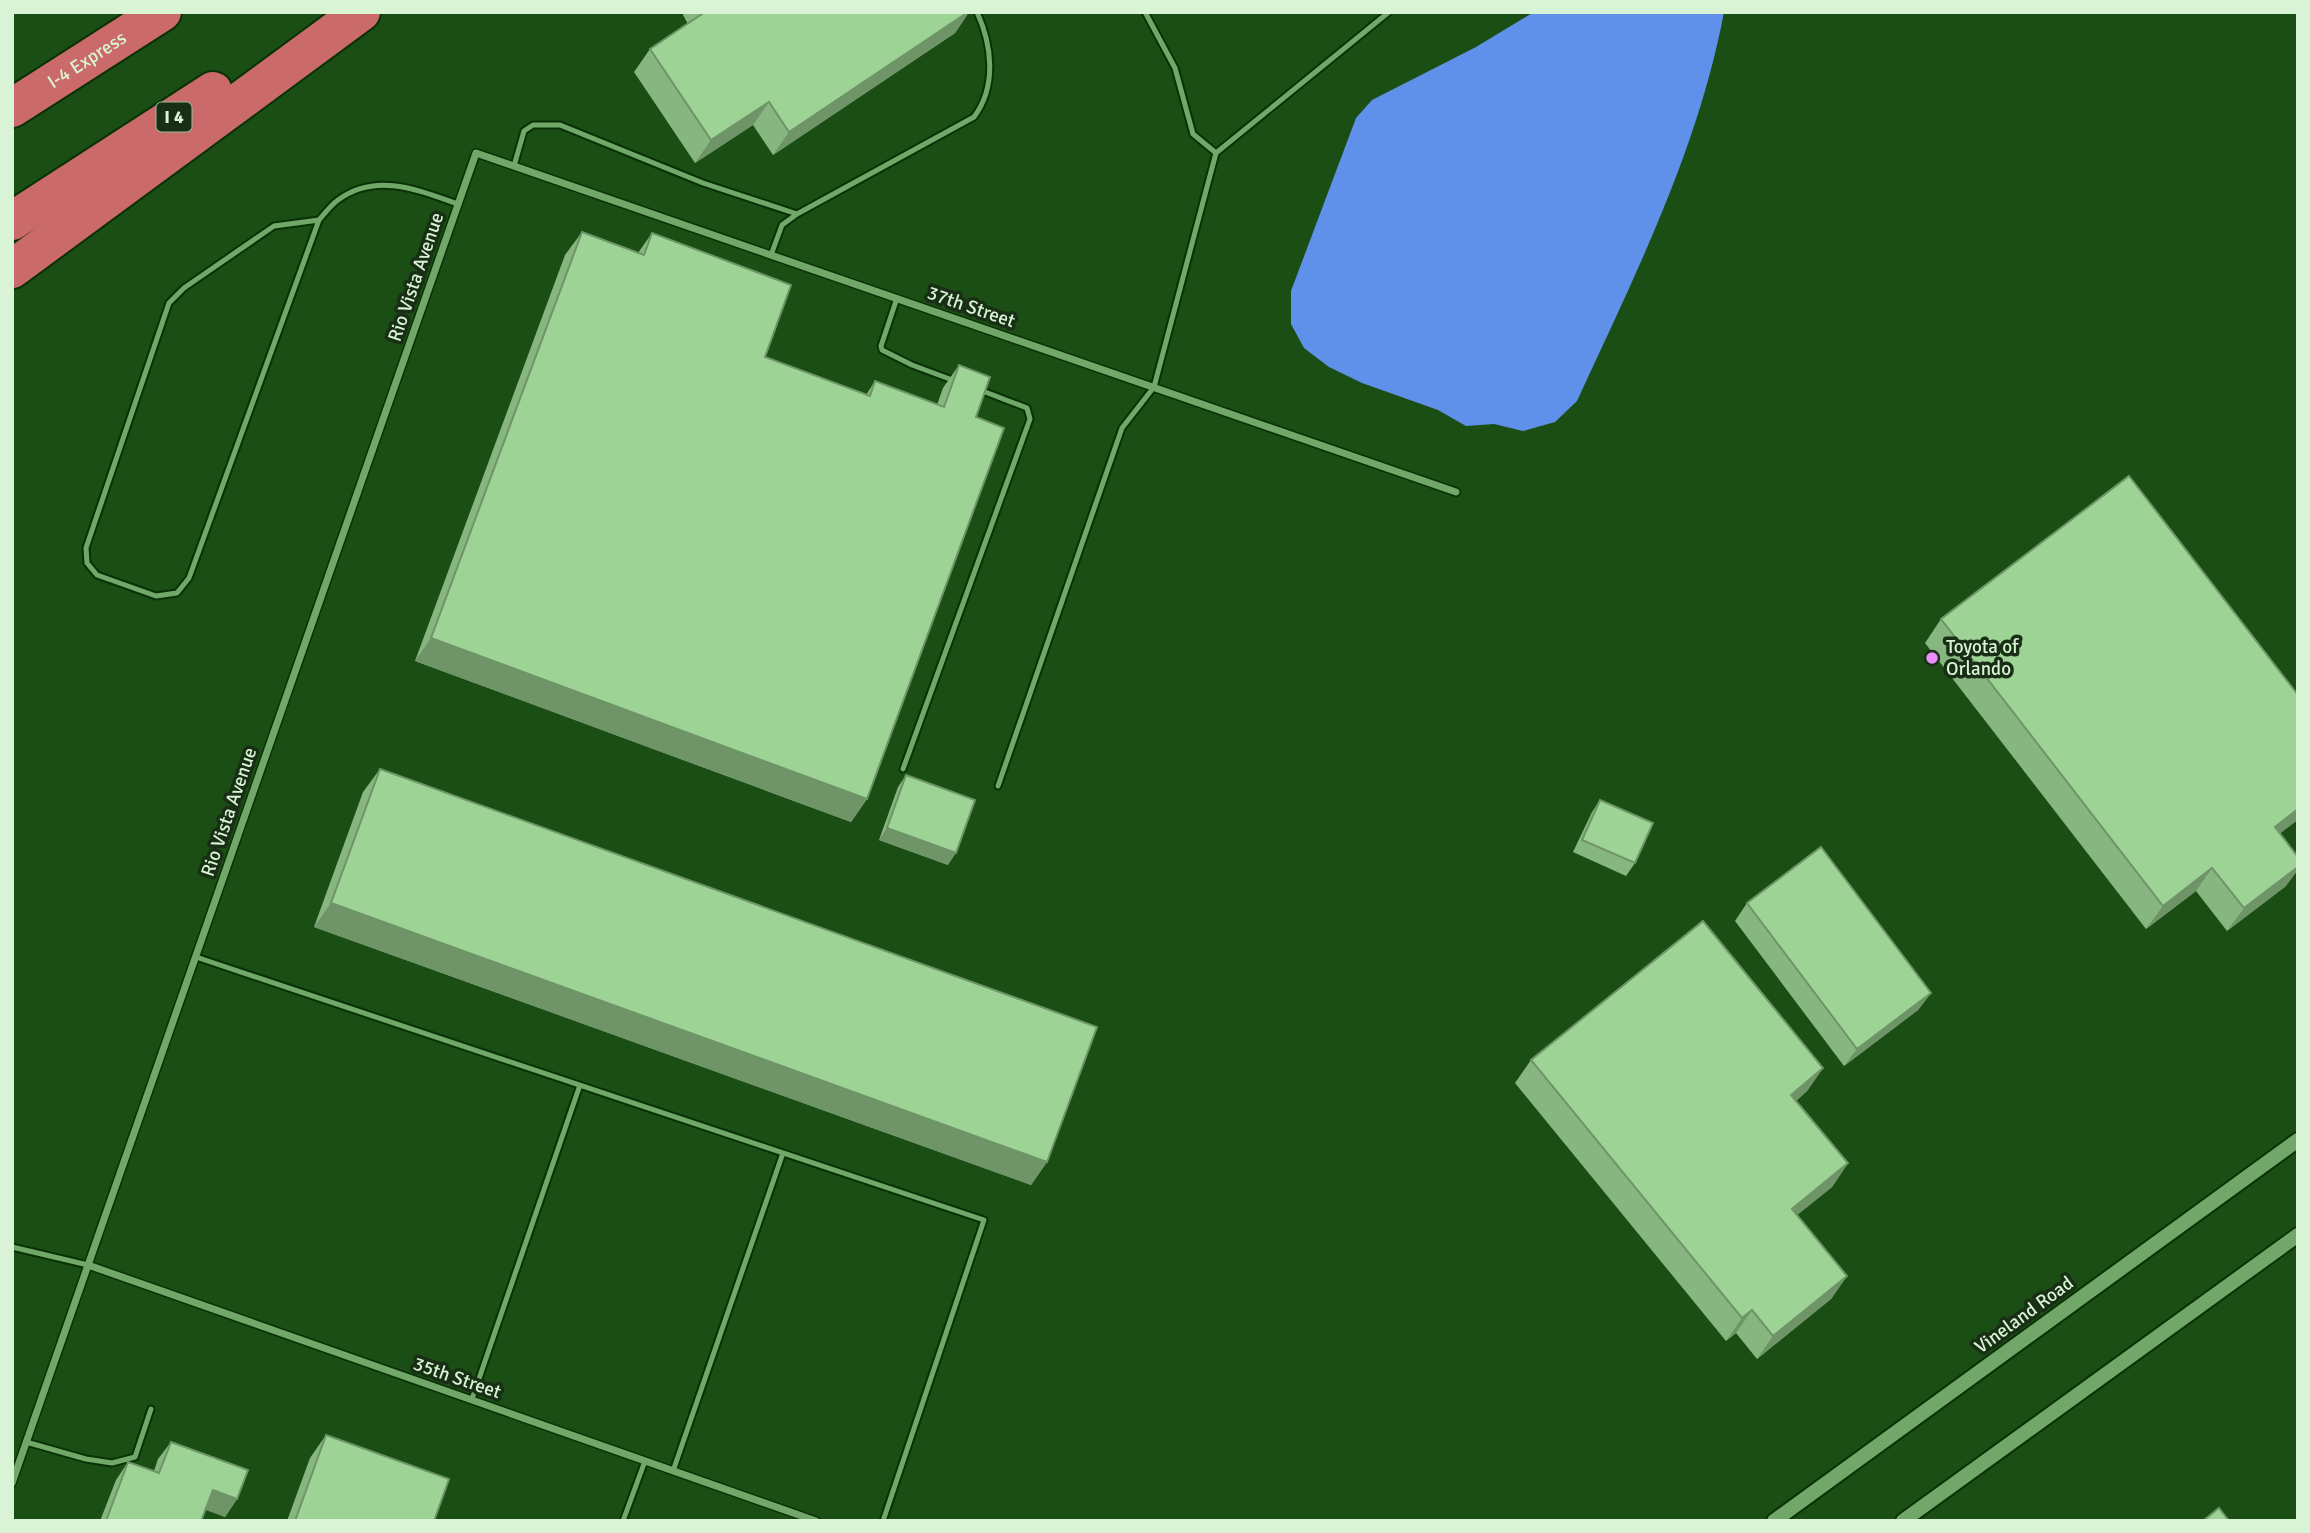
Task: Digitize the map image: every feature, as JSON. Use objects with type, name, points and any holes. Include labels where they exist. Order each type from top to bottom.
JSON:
[{"type":"highway","name":"I-4 Express","points":[[12,108],[162,12]]},
{"type":"highway","name":"I 4","points":[[12,221],[335,12]]},
{"type":"highway","points":[[12,268],[361,12]]},
{"type":"street","name":"37th Street","points":[[476,153],[1456,492]]},
{"type":"street","name":"Rio Vista Avenue","points":[[12,1483],[476,153]]},
{"type":"street","name":"Vineland Road","points":[[1774,1521],[2298,1140]]},
{"type":"street","points":[[1903,1521],[2298,1236]]},
{"type":"street","name":"35th Street","points":[[88,1265],[816,1521]]},
{"type":"lane","points":[[771,255],[782,225],[797,214],[974,117],[983,104],[989,84],[990,60],[985,30],[977,12]]},
{"type":"lane","points":[[1145,12],[1175,68],[1193,134],[1216,153]]},
{"type":"lane","points":[[998,786],[1122,428],[1154,387],[1216,153],[1389,12]]},
{"type":"lane","points":[[514,166],[524,131],[533,125],[560,125],[703,183],[797,214]]},
{"type":"lane","points":[[318,220],[274,226],[184,288],[169,303],[86,548],[87,564],[97,575],[156,596],[177,593],[189,578],[318,220],[338,200],[371,184],[412,188],[458,204]]},
{"type":"lane","points":[[897,298],[881,346],[885,353],[963,384]]},
{"type":"lane","points":[[903,769],[1030,419],[1027,408],[976,389]]},
{"type":"lane","points":[[196,957],[984,1220],[883,1521]]},
{"type":"lane","points":[[472,1399],[580,1085]]},
{"type":"lane","points":[[673,1471],[783,1153]]},
{"type":"lane","points":[[12,1247],[88,1265]]},
{"type":"lane","points":[[26,1442],[111,1464],[135,1457],[151,1409]]},
{"type":"lane","points":[[623,1521],[645,1461]]},
{"type":"water","points":[[1534,12],[1724,12],[1713,63],[1681,163],[1642,259],[1577,401],[1555,422],[1523,431],[1494,424],[1466,426],[1438,410],[1362,383],[1329,367],[1304,348],[1291,324],[1291,291],[1356,118],[1372,100],[1476,47]]},
{"type":"building","points":[[705,12],[968,12],[789,132],[769,102],[711,140],[650,49]]},
{"type":"building","points":[[582,232],[644,255],[652,233],[791,285],[765,357],[870,396],[875,381],[944,407],[959,365],[990,377],[976,417],[1004,428],[867,799],[431,638]]},
{"type":"building","points":[[2129,476],[2298,695],[2298,809],[2275,827],[2298,857],[2298,867],[2244,908],[2212,868],[2163,906],[1941,619]]},
{"type":"building","points":[[380,769],[1097,1027],[1047,1162],[331,903]]},
{"type":"building","points":[[906,775],[975,800],[956,853],[887,828]]},
{"type":"building","points":[[1600,800],[1653,823],[1635,863],[1582,840]]},
{"type":"building","points":[[1821,847],[1931,993],[1857,1049],[1747,903]]},
{"type":"building","points":[[1703,921],[1823,1068],[1791,1095],[1848,1163],[1792,1209],[1847,1276],[1773,1336],[1752,1310],[1742,1318],[1531,1060]]},
{"type":"building","points":[[326,1435],[449,1479],[434,1521],[295,1521]]},
{"type":"building","points":[[171,1442],[248,1470],[237,1499],[213,1490],[201,1521],[106,1521],[128,1462],[159,1473]]},
{"type":"building","points":[[2219,1508],[2229,1521],[2203,1521]]},
{"type":"place","name":"Toyota of Orlando","points":[[1932,658]]}]
